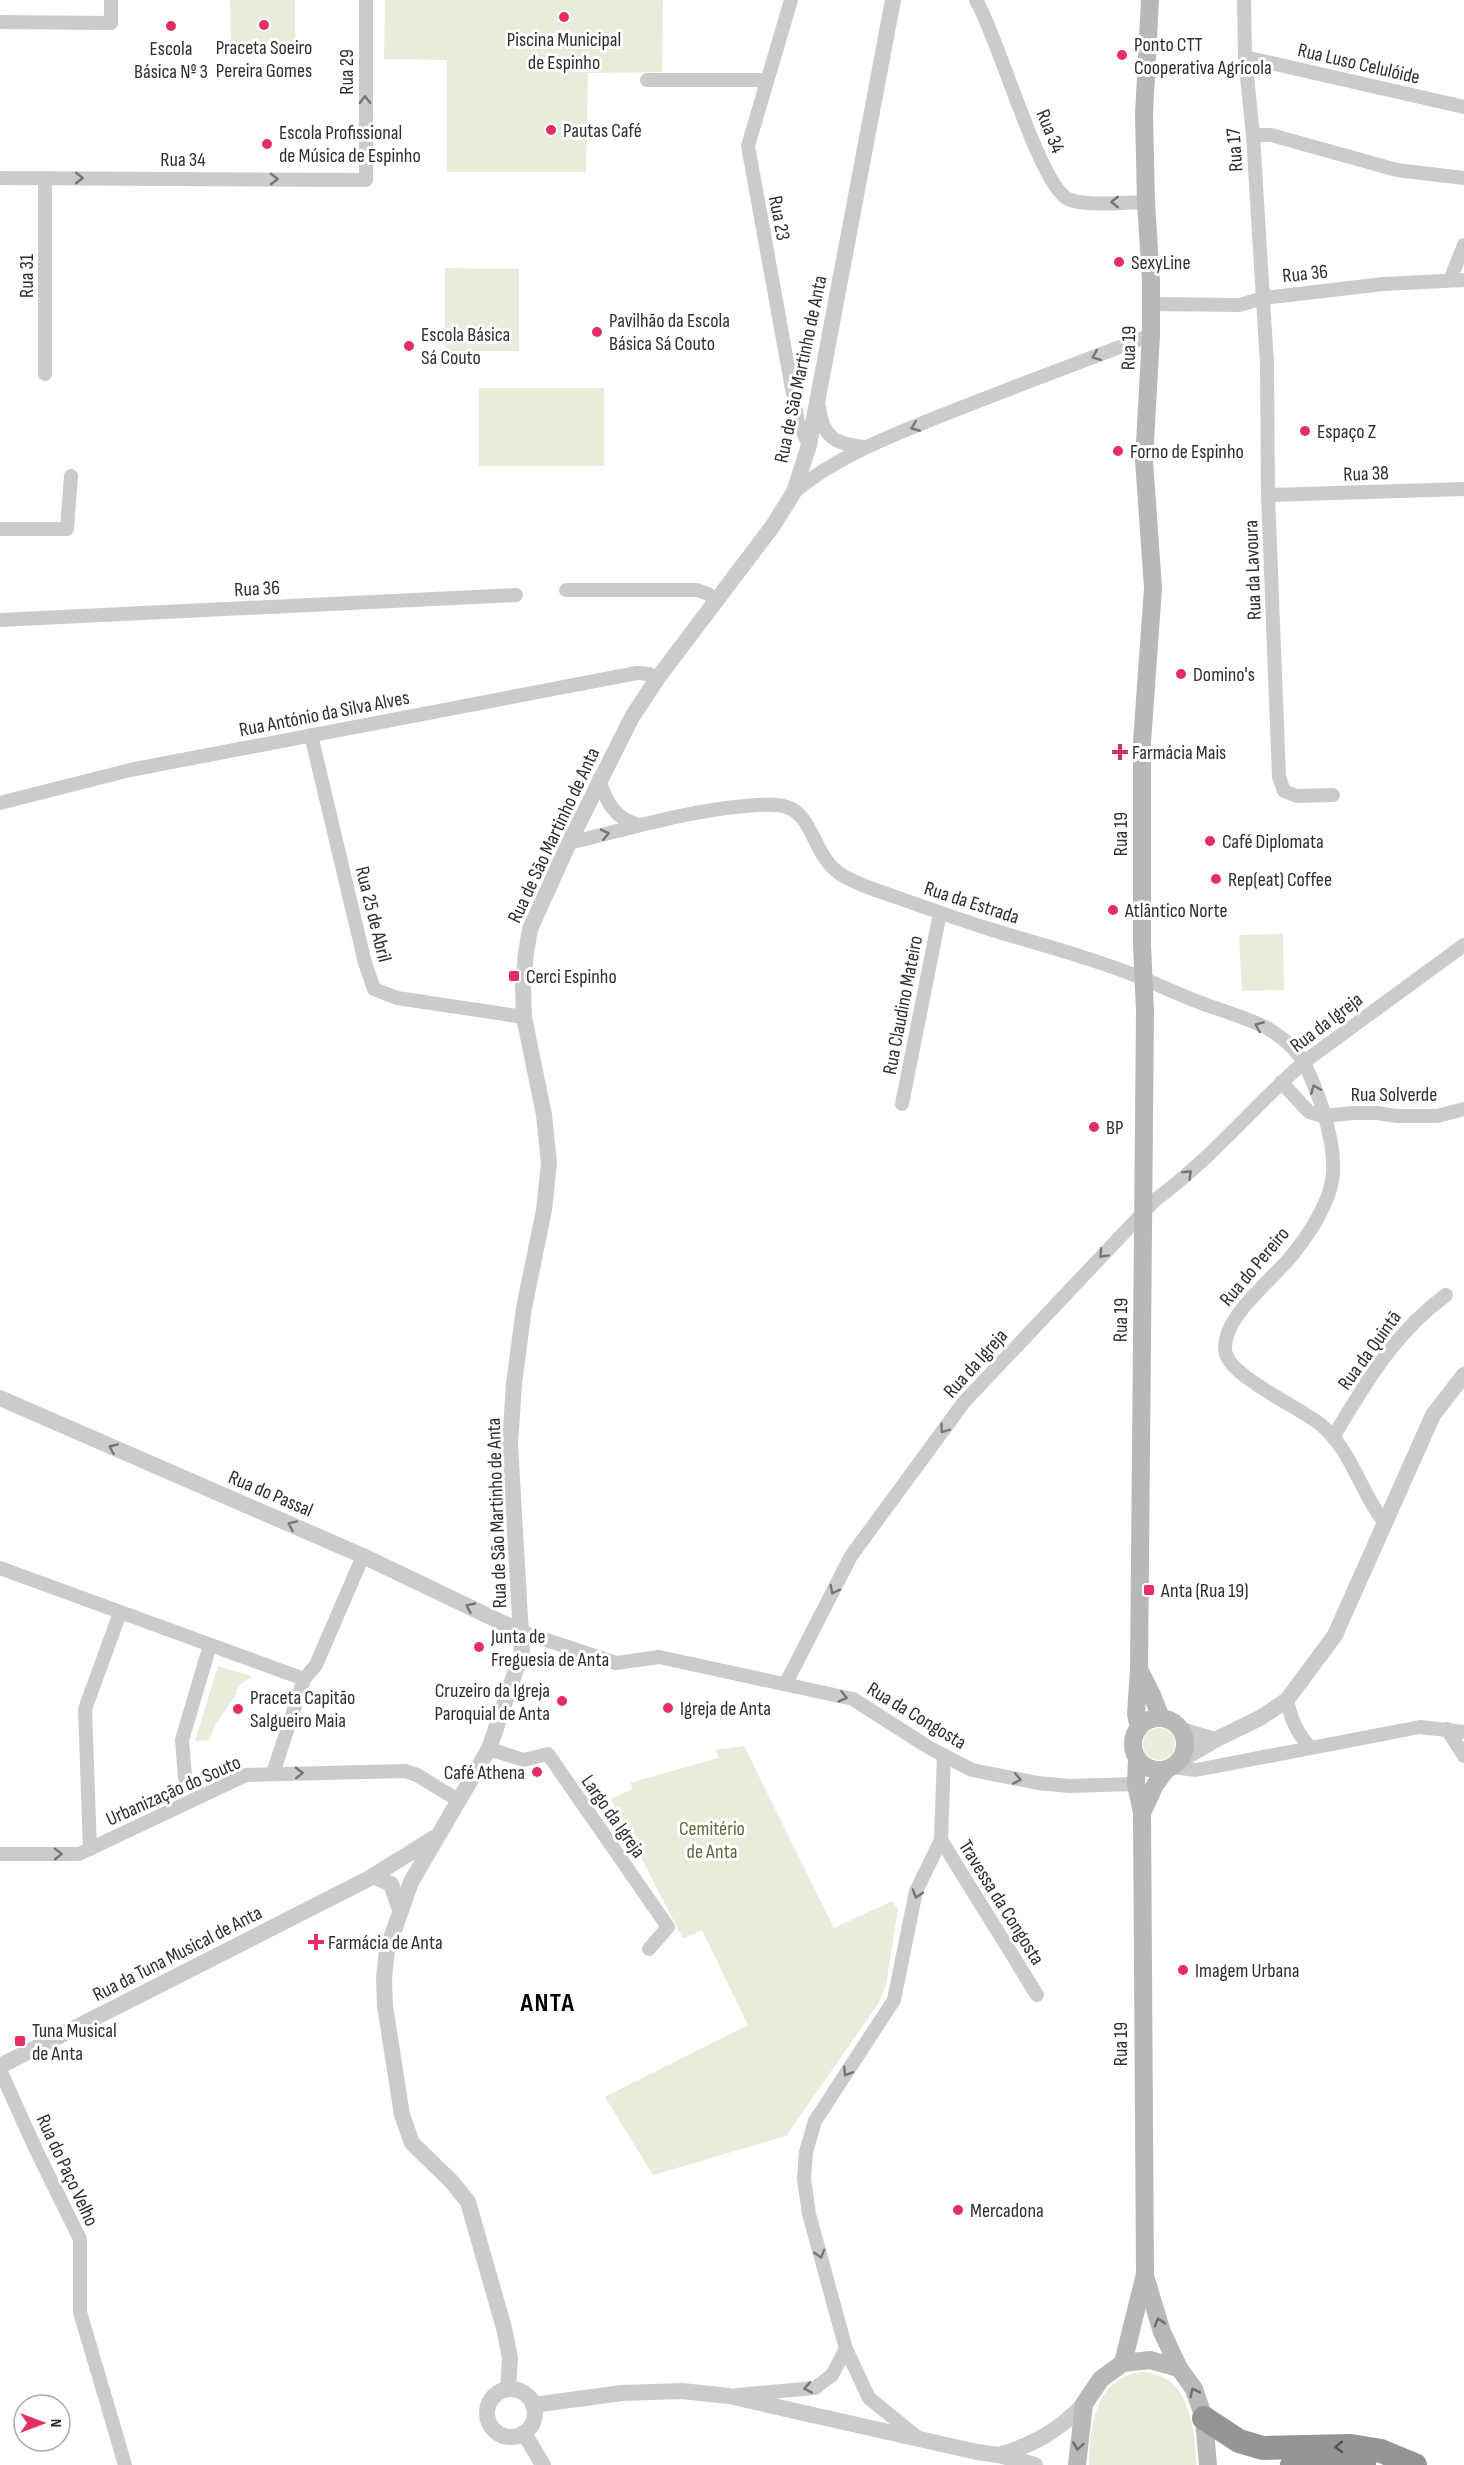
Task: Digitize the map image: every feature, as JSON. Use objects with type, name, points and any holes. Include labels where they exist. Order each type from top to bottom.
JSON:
[{"type":"highway","points":[[1204,2418],[1239,2441],[1263,2448],[1351,2446],[1381,2451],[1415,2465]]},
{"type":"highway","points":[[1292,2465],[1364,2465]]},
{"type":"main road","name":"Rua 19","points":[[1139,1728],[1136,1714],[1139,1670],[1144,1212],[1142,742],[1153,588],[1144,460],[1151,335],[1144,114],[1150,0]]},
{"type":"main road","name":"Rua 19","points":[[1139,1670],[1161,1718]]},
{"type":"main road","points":[[1161,1718],[1168,1720],[1181,1730],[1185,1746],[1173,1766],[1150,1769],[1137,1759],[1133,1743],[1139,1728],[1152,1719],[1161,1718]]},
{"type":"main road","name":"Rua 19","points":[[1124,2363],[1145,2274],[1142,1814],[1136,1784],[1137,1759]]},
{"type":"main road","name":"Rua 19","points":[[1142,1814],[1155,1785],[1173,1766]]},
{"type":"main road","name":"Rua 19","points":[[1145,2274],[1162,2332],[1179,2368],[1194,2389],[1204,2418],[1208,2465]]},
{"type":"main road","points":[[1077,2465],[1084,2404],[1101,2379],[1124,2363],[1150,2360],[1179,2368]]},
{"type":"street","points":[[0,22],[111,23],[111,0]]},
{"type":"street","name":"Rua 29","points":[[366,0],[366,180]]},
{"type":"street","name":"Rua 23","points":[[791,0],[748,141],[748,153],[798,422],[808,445]]},
{"type":"street","name":"Rua de São Martinho de Anta","points":[[508,2389],[510,2358],[504,2328],[468,2202],[452,2182],[412,2143],[402,2115],[385,2006],[384,1977],[387,1950],[411,1882],[489,1749],[522,1652],[510,1444],[513,1396],[525,1308],[544,1210],[549,1163],[544,1115],[524,1017],[523,987],[530,929],[599,779],[632,717],[657,679],[772,527],[794,492],[808,445],[818,396],[893,0]]},
{"type":"street","name":"Rua 34","points":[[976,0],[1054,186],[1066,198],[1084,202],[1146,202]]},
{"type":"street","name":"Rua 17","points":[[1244,0],[1245,57],[1253,135],[1264,298]]},
{"type":"street","name":"Rua Luso Celulóide","points":[[1245,57],[1464,107]]},
{"type":"street","points":[[647,80],[766,80]]},
{"type":"street","points":[[1253,135],[1271,135],[1397,170],[1464,178]]},
{"type":"street","name":"Rua 34","points":[[0,178],[366,180]]},
{"type":"street","name":"Rua 31","points":[[45,178],[45,374]]},
{"type":"street","points":[[1457,280],[1464,245]]},
{"type":"street","name":"Rua 36","points":[[1151,304],[1239,305],[1264,298],[1383,284],[1457,280]]},
{"type":"street","name":"Rua da Lavoura","points":[[1264,298],[1268,495],[1279,777],[1284,791],[1297,796],[1333,795]]},
{"type":"street","points":[[794,492],[816,473],[865,447],[981,399],[1151,335]]},
{"type":"street","points":[[818,396],[821,421],[825,432],[834,440],[847,445],[865,447]]},
{"type":"street","points":[[0,529],[67,529],[71,476]]},
{"type":"street","name":"Rua 38","points":[[1268,495],[1464,489]]},
{"type":"street","points":[[566,590],[697,590],[708,594],[716,601]]},
{"type":"street","name":"Rua 36","points":[[0,620],[516,595]]},
{"type":"street","name":"Rua António da Silva Alves","points":[[0,802],[130,770],[637,673],[650,674],[657,679]]},
{"type":"street","name":"Rua 25 de Abril","points":[[311,735],[365,963],[374,988],[397,998],[524,1017]]},
{"type":"street","points":[[599,779],[613,811],[625,822],[641,826]]},
{"type":"street","name":"Rua da Estrada","points":[[569,843],[707,809],[786,806],[799,813],[807,824],[825,861],[840,874],[859,884],[940,913],[1143,979],[1267,1028],[1287,1043],[1304,1062]]},
{"type":"street","points":[[586,807],[613,811]]},
{"type":"street","name":"Rua Claudino Mateiro","points":[[902,1104],[940,913]]},
{"type":"street","name":"Rua da Igreja","points":[[786,1683],[851,1556],[964,1402],[1144,1212],[1181,1181],[1281,1082],[1304,1062],[1464,945]]},
{"type":"street","name":"Rua do Pereiro","points":[[1304,1062],[1320,1102],[1333,1156],[1332,1181],[1312,1226],[1294,1254],[1226,1332],[1225,1352],[1230,1363],[1260,1387],[1319,1424],[1333,1437],[1362,1481],[1370,1503],[1384,1522]]},
{"type":"street","points":[[1281,1082],[1308,1112],[1323,1116]]},
{"type":"street","name":"Rua Solverde","points":[[1323,1116],[1377,1113],[1397,1116],[1437,1116],[1464,1109]]},
{"type":"street","name":"Rua da Quintã","points":[[1333,1437],[1371,1375],[1400,1335],[1425,1310],[1446,1295]]},
{"type":"street","points":[[1173,1766],[1215,1740],[1260,1718],[1287,1700],[1335,1635],[1433,1415],[1464,1375]]},
{"type":"street","name":"Rua do Passal","points":[[0,1398],[363,1556],[522,1632]]},
{"type":"street","points":[[273,1773],[304,1679],[316,1665],[363,1556]]},
{"type":"street","points":[[0,1568],[304,1679]]},
{"type":"street","name":"Urbanização do Souto","points":[[90,1849],[85,1709],[120,1613]]},
{"type":"street","points":[[522,1632],[616,1663],[659,1657],[786,1683]]},
{"type":"street","name":"Urbanização do Souto","points":[[185,1778],[182,1740],[210,1645]]},
{"type":"street","name":"Rua da Congosta","points":[[786,1683],[853,1699],[972,1770],[1038,1783],[1070,1786],[1136,1784]]},
{"type":"street","points":[[1287,1700],[1290,1719],[1297,1733],[1310,1747]]},
{"type":"street","points":[[1173,1766],[1196,1770],[1420,1727],[1464,1731]]},
{"type":"street","points":[[1448,1729],[1464,1756]]},
{"type":"street","points":[[1181,1730],[1215,1740]]},
{"type":"street","name":"Largo da Igreja","points":[[489,1749],[524,1760],[548,1754],[668,1927],[649,1948]]},
{"type":"street","name":"Travessa da Congosta","points":[[944,1755],[941,1840],[1037,1995]]},
{"type":"street","name":"Urbanização do Souto","points":[[0,1854],[79,1854],[246,1775],[405,1771],[417,1775],[458,1800]]},
{"type":"street","name":"Rua da Tuna Musical de Anta","points":[[0,2066],[373,1876],[437,1836]]},
{"type":"street","points":[[918,2439],[869,2398],[846,2349],[809,2214],[804,2179],[806,2152],[815,2121],[894,2000],[916,1891],[941,1840]]},
{"type":"street","points":[[393,1864],[405,1870],[411,1882]]},
{"type":"street","points":[[373,1876],[391,1884],[400,1910]]},
{"type":"street","name":"Rua do Paço Velho","points":[[0,2070],[80,2239],[80,2313],[125,2465]]},
{"type":"street","points":[[729,2396],[815,2388],[832,2375],[846,2349]]},
{"type":"street","points":[[508,2389],[524,2392],[533,2405],[533,2420],[524,2433],[509,2437],[501,2435],[490,2424],[487,2409],[494,2395],[508,2389]]},
{"type":"street","points":[[533,2405],[622,2393],[682,2391],[729,2396],[999,2455],[1035,2465]]},
{"type":"street","points":[[999,2455],[1052,2433],[1084,2404]]},
{"type":"street","points":[[524,2433],[543,2465]]},
{"type":"green space","name":"Praceta Soeiro Pereira Gomes","points":[[230,0],[295,0],[295,48],[231,48]]},
{"type":"green space","points":[[385,0],[663,0],[662,72],[588,73],[586,172],[447,172],[447,60],[384,59]]},
{"type":"green space","points":[[445,268],[519,269],[519,351],[445,351]]},
{"type":"green space","points":[[479,388],[604,388],[604,466],[479,466]]},
{"type":"green space","points":[[1283,934],[1284,990],[1242,991],[1239,935]]},
{"type":"green space","points":[[218,1666],[252,1676],[235,1692],[237,1693],[216,1724],[209,1740],[195,1741]]},
{"type":"green space","points":[[1159,1728],[1171,1732],[1175,1744],[1171,1756],[1159,1760],[1147,1756],[1143,1744],[1147,1732]]},
{"type":"green space","name":"Cemitério de Anta","points":[[744,1746],[834,1928],[892,1901],[898,1909],[886,1985],[878,2004],[786,2136],[653,2175],[605,2097],[748,2025],[702,1930],[683,1939],[611,1799],[633,1789],[630,1783],[718,1758],[716,1750]]},
{"type":"green space","points":[[1145,2372],[1171,2382],[1180,2392],[1191,2422],[1196,2465],[1089,2465],[1094,2419],[1106,2392],[1116,2382],[1129,2375]]},
{"type":"place","name":"Piscina Municipal de Espinho","points":[[564,17]]},
{"type":"place","name":"Praceta Soeiro Pereira Gomes","points":[[264,25]]},
{"type":"place","name":"Escola Básica Nº 3","points":[[171,26]]},
{"type":"place","name":"Ponto CTT Cooperativa Agrícola","points":[[1122,55]]},
{"type":"place","name":"Pautas Café","points":[[551,130]]},
{"type":"place","name":"Escola Profissional de Música de Espinho","points":[[267,144]]},
{"type":"place","name":"SexyLine","points":[[1119,262]]},
{"type":"place","name":"Pavilhão da Escola Básica Sá Couto","points":[[597,332]]},
{"type":"place","name":"Escola Básica Sá Couto","points":[[409,346]]},
{"type":"place","name":"Espaço Z","points":[[1305,431]]},
{"type":"place","name":"Forno de Espinho","points":[[1118,451]]},
{"type":"place","name":"Domino's","points":[[1181,674]]},
{"type":"place","name":"Farmácia Mais","points":[[1120,752]]},
{"type":"place","name":"Café Diplomata","points":[[1210,841]]},
{"type":"place","name":"Rep(eat) Coffee","points":[[1216,879]]},
{"type":"place","name":"Atlântico Norte","points":[[1113,910]]},
{"type":"place","name":"Cerci Espinho","points":[[514,976]]},
{"type":"place","name":"BP","points":[[1094,1127]]},
{"type":"place","name":"Anta (Rua 19)","points":[[1149,1590]]},
{"type":"place","name":"Junta de Freguesia de Anta","points":[[479,1647]]},
{"type":"place","name":"Cruzeiro da Igreja Paroquial de Anta","points":[[562,1701]]},
{"type":"place","name":"Igreja de Anta","points":[[668,1708]]},
{"type":"place","name":"Praceta Capitão Salgueiro Maia","points":[[238,1709]]},
{"type":"place","name":"Café Athena","points":[[537,1772]]},
{"type":"place","name":"Farmácia de Anta","points":[[316,1942]]},
{"type":"place","name":"Imagem Urbana","points":[[1183,1970]]},
{"type":"place","name":"Tuna Musical de Anta","points":[[20,2041]]},
{"type":"place","name":"Mercadona","points":[[958,2210]]},
{"type":"district","name":"ANTA","points":[[548,2002]]}]
